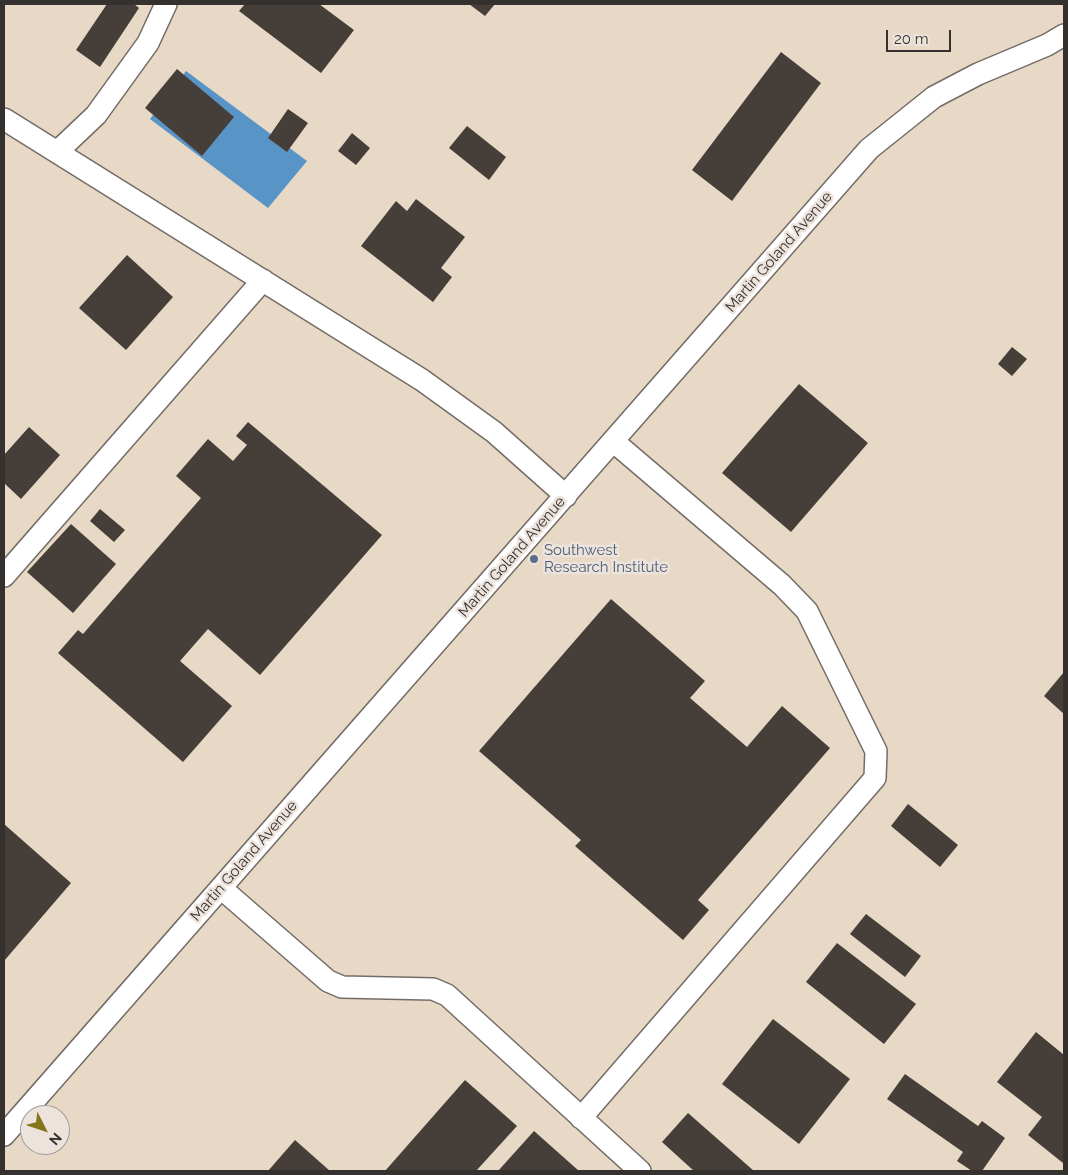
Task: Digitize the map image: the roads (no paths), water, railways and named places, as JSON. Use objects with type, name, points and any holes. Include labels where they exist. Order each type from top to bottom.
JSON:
[{"type":"street","points":[[57,152],[96,115],[148,43],[166,4]]},
{"type":"street","name":"Martin Goland Avenue","points":[[4,1135],[869,149],[934,97],[978,74],[1047,45],[1064,35]]},
{"type":"street","points":[[4,118],[422,380],[494,432],[566,496]]},
{"type":"street","points":[[4,576],[263,280]]},
{"type":"street","points":[[581,1118],[875,778],[876,751],[807,611],[782,585],[613,441]]},
{"type":"street","points":[[221,888],[328,981],[342,986],[433,989],[447,995],[640,1171]]},
{"type":"water","points":[[186,71],[307,161],[268,208],[150,119]]},
{"type":"place","name":"Southwest Research Institute","points":[[534,559]]}]
